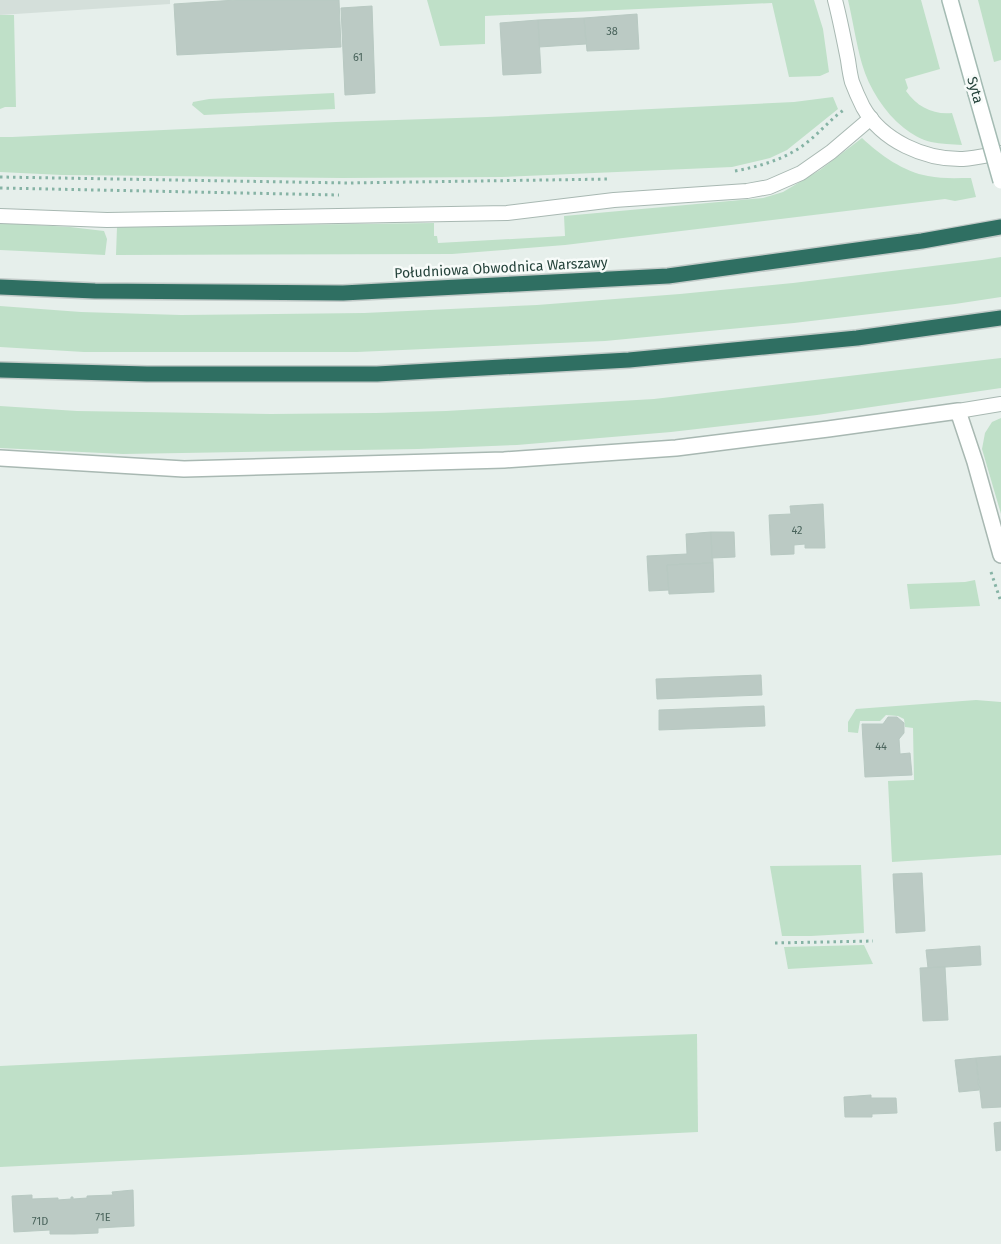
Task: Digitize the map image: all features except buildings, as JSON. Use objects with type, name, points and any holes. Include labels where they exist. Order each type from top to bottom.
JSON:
[{"type":"highway","name":"Południowa Obwodnica Warszawy","points":[[0,287],[95,291],[343,293],[668,276],[922,241],[1001,227]]},
{"type":"highway","points":[[0,370],[147,374],[387,374],[639,359],[858,338],[1001,318]]},
{"type":"street","name":"Syta","points":[[950,0],[1001,181]]},
{"type":"street","points":[[0,458],[184,469],[504,460],[676,448],[958,411],[975,462],[1001,555]]},
{"type":"lane","points":[[835,0],[852,81],[862,106],[883,130],[896,140],[924,154],[937,157],[963,159],[1001,153]]},
{"type":"lane","points":[[0,216],[107,220],[507,213],[614,200],[747,191],[769,187],[801,174],[871,118]]},
{"type":"lane","points":[[958,411],[1001,404]]},
{"type":"path","points":[[731,172],[755,168],[786,157],[808,142],[844,109],[862,106]]},
{"type":"path","points":[[0,177],[348,184],[610,180]]},
{"type":"path","points":[[0,188],[343,195]]},
{"type":"path","points":[[775,944],[873,941]]},
{"type":"shaded area","points":[[0,0],[170,0],[170,4],[0,15]]},
{"type":"green space","points":[[427,0],[814,0],[823,29],[829,72],[820,76],[789,77],[772,3],[485,16],[485,44],[440,46]]},
{"type":"green space","points":[[848,0],[921,0],[940,69],[905,79],[908,88],[906,91],[910,97],[926,109],[939,113],[952,113],[962,145],[927,141],[913,135],[890,115],[873,91],[865,73]]},
{"type":"green space","points":[[978,0],[1001,0],[1001,60],[994,62]]},
{"type":"green space","points":[[0,15],[14,15],[16,107],[0,109]]},
{"type":"green space","points":[[334,93],[335,109],[204,115],[192,105],[193,102],[209,99]]},
{"type":"green space","points":[[833,97],[838,109],[787,150],[770,158],[732,167],[502,177],[342,178],[62,175],[0,172],[0,137],[487,117],[794,102]]},
{"type":"green space","points":[[862,138],[884,156],[910,171],[933,177],[971,178],[976,197],[955,201],[945,199],[565,245],[452,254],[116,255],[117,227],[434,223],[434,236],[437,236],[438,243],[565,236],[564,216],[763,198],[783,192],[820,170]]},
{"type":"green space","points":[[0,223],[104,231],[107,239],[105,255],[0,250]]},
{"type":"green space","points":[[1001,257],[1001,297],[794,323],[605,341],[357,352],[84,352],[0,347],[0,306],[81,312],[181,315],[364,313],[537,305],[793,283]]},
{"type":"green space","points":[[1001,358],[1001,388],[817,415],[671,432],[517,445],[418,449],[123,454],[0,448],[0,406],[77,411],[271,414],[446,411],[654,399]]},
{"type":"green space","points":[[1001,418],[1001,514],[982,449],[985,433],[992,422]]},
{"type":"green space","points":[[975,580],[980,606],[910,609],[907,584]]},
{"type":"green space","points":[[976,700],[1001,702],[1001,855],[892,862],[888,781],[914,780],[913,728],[905,727],[904,719],[898,716],[886,715],[880,721],[860,721],[858,733],[848,732],[848,722],[856,709]]},
{"type":"green space","points":[[861,865],[864,933],[782,936],[770,866]]},
{"type":"green space","points":[[864,945],[873,964],[788,969],[784,947]]},
{"type":"green space","points":[[697,1034],[698,1132],[0,1167],[0,1066],[531,1040]]}]
